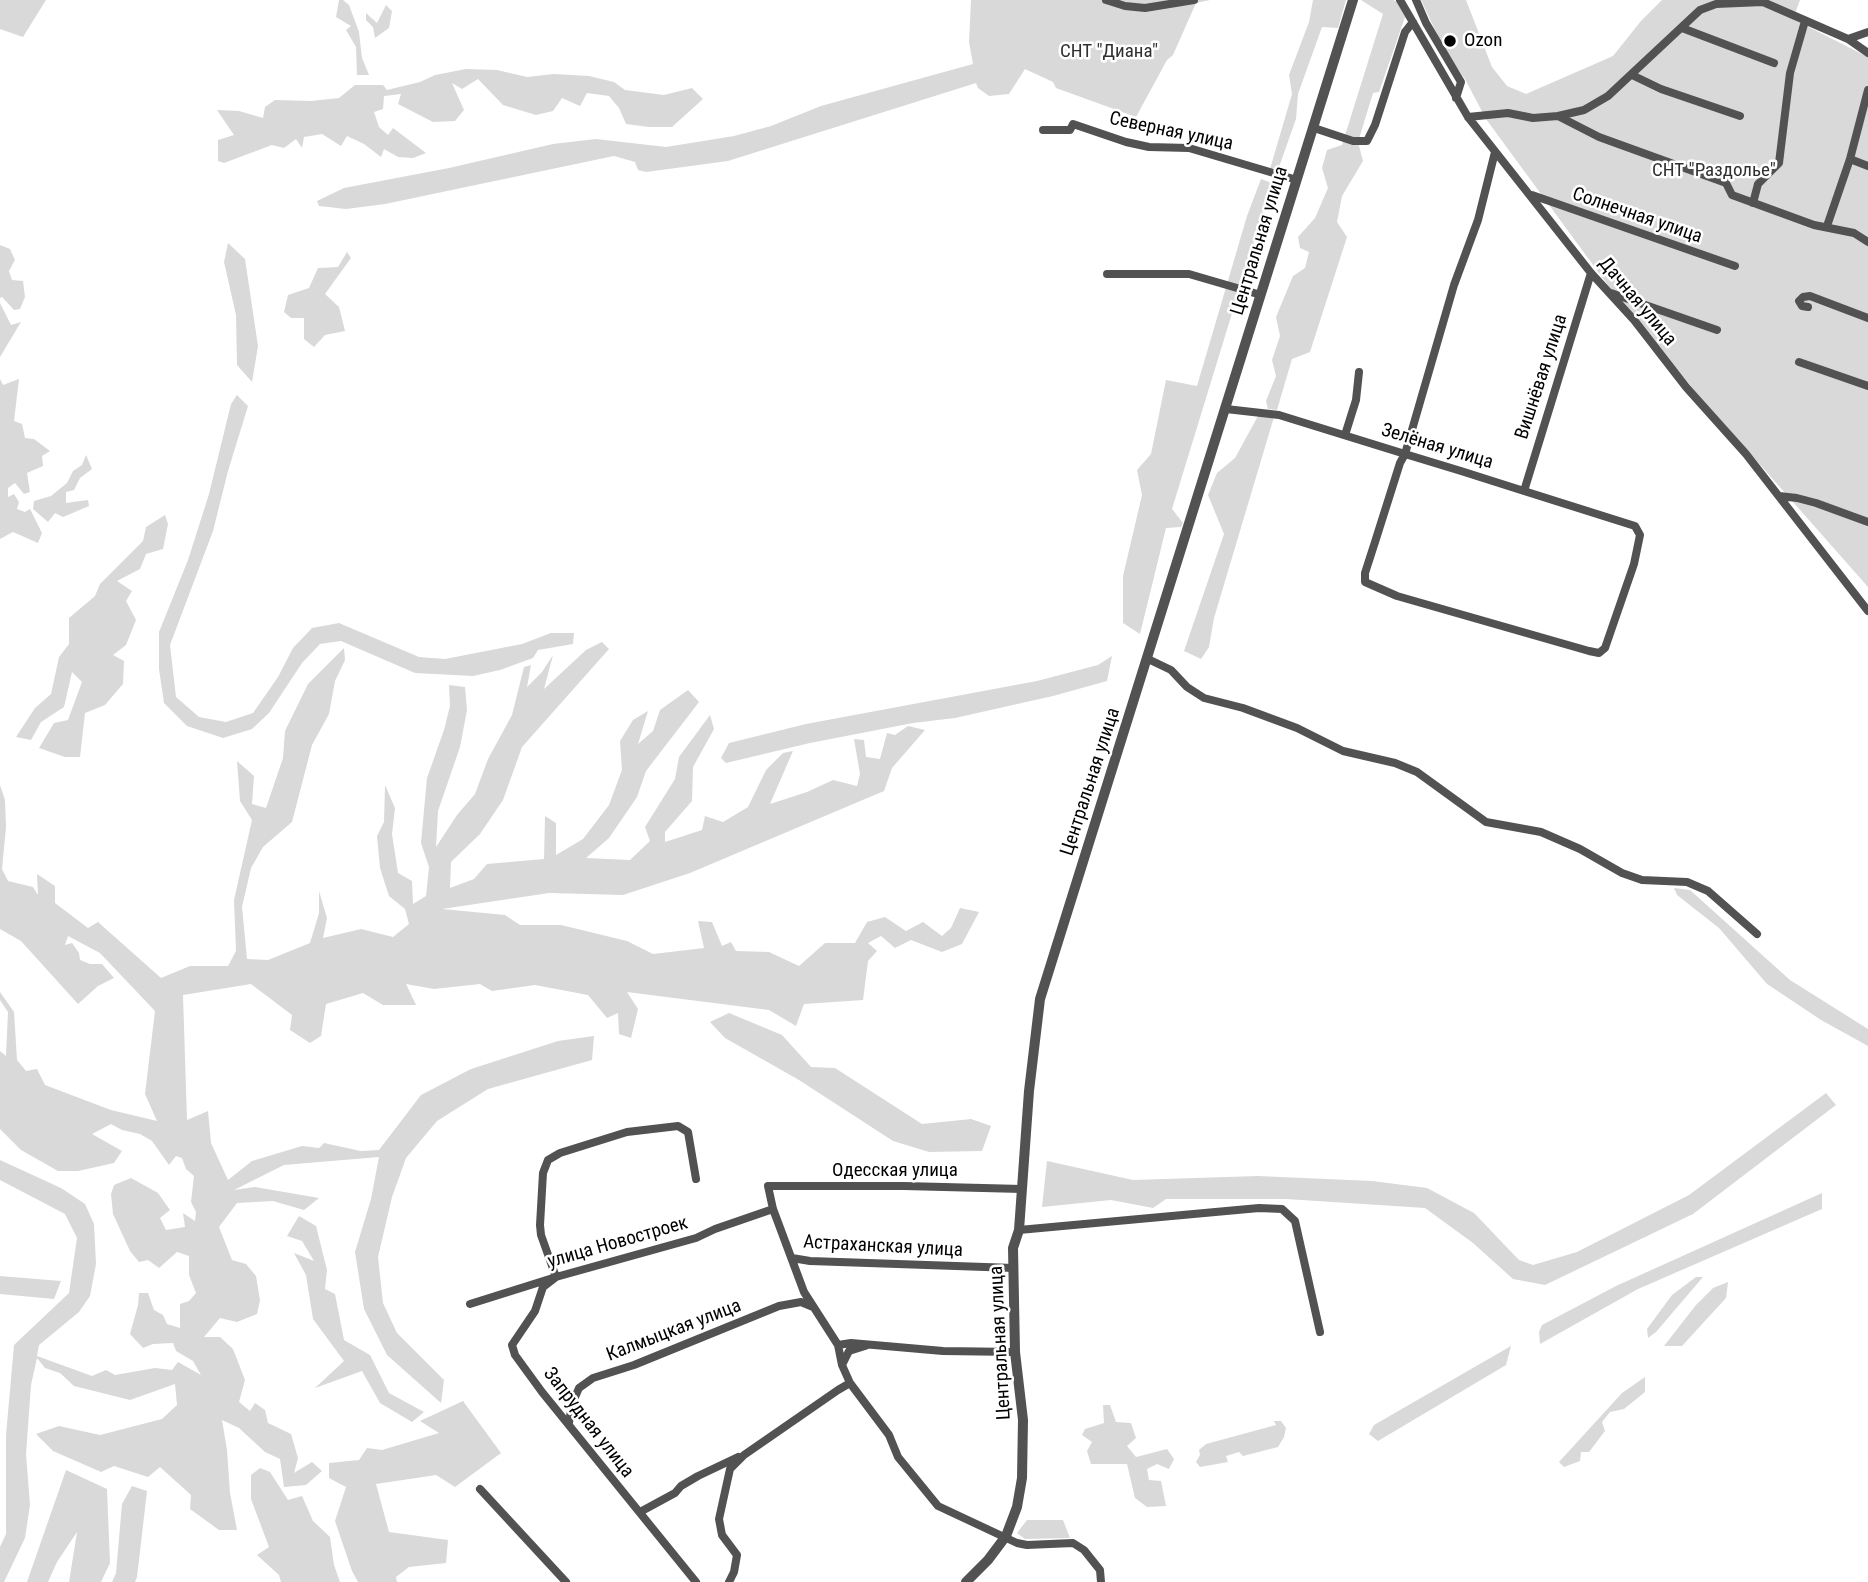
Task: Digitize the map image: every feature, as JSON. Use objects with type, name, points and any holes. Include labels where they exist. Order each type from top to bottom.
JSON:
[{"type":"street","points":[[1106,0],[1145,8],[1194,0]]},
{"type":"street","name":"Центральная улица","points":[[966,1582],[988,1560],[1006,1536],[1017,1507],[1022,1478],[1023,1420],[1015,1352],[1013,1248],[1019,1230],[1029,1091],[1040,999],[1149,659],[1353,0]]},
{"type":"street","name":"Дачная улица","points":[[1401,0],[1468,117],[1591,273],[1779,496],[1868,611]]},
{"type":"street","points":[[1416,0],[1426,23],[1461,82],[1456,98]]},
{"type":"street","points":[[1468,117],[1508,113],[1533,118],[1558,117],[1584,110],[1608,96],[1700,10],[1716,4],[1763,2],[1848,39],[1868,53]]},
{"type":"street","points":[[1753,203],[1758,184],[1779,163],[1790,73],[1805,21]]},
{"type":"street","points":[[1314,128],[1353,141],[1367,141],[1375,125],[1405,32],[1413,22]]},
{"type":"street","points":[[1682,27],[1774,63]]},
{"type":"street","points":[[1848,39],[1868,32]]},
{"type":"street","points":[[1632,75],[1661,89],[1740,116]]},
{"type":"street","points":[[1827,226],[1850,159],[1867,95]]},
{"type":"street","points":[[1558,117],[1599,137],[1726,183],[1732,195],[1814,225],[1854,233],[1868,242]]},
{"type":"street","name":"Северная улица","points":[[1042,130],[1070,130],[1073,124],[1149,147],[1189,148],[1297,180]]},
{"type":"street","points":[[1405,454],[1454,285],[1478,220],[1495,152]]},
{"type":"street","points":[[1850,159],[1868,166]]},
{"type":"street","name":"Солнечная улица","points":[[1529,194],[1735,266]]},
{"type":"street","name":"Вишнёвая улица","points":[[1524,491],[1591,273]]},
{"type":"street","points":[[1107,274],[1189,274],[1262,295]]},
{"type":"street","points":[[1609,292],[1717,330]]},
{"type":"street","points":[[1808,307],[1802,306],[1799,301],[1810,296],[1868,318]]},
{"type":"street","points":[[1799,362],[1868,386]]},
{"type":"street","points":[[1345,435],[1356,400],[1359,372]]},
{"type":"street","name":"Зелёная улица","points":[[1226,409],[1279,415],[1345,435],[1635,526],[1640,535],[1634,564],[1605,648],[1599,653],[1397,596],[1366,582],[1365,573],[1405,454]]},
{"type":"street","points":[[1779,496],[1807,500],[1868,522]]},
{"type":"street","points":[[1149,659],[1171,670],[1187,687],[1204,698],[1243,708],[1297,728],[1343,751],[1395,763],[1417,772],[1486,822],[1541,832],[1580,849],[1622,873],[1642,880],[1688,882],[1708,891],[1757,934]]},
{"type":"street","points":[[556,1277],[541,1236],[540,1225],[544,1167],[548,1160],[560,1153],[627,1132],[678,1126],[688,1132],[696,1179]]},
{"type":"street","name":"Одесская улица","points":[[773,1209],[768,1186],[1022,1189]]},
{"type":"street","points":[[1019,1230],[1259,1208],[1282,1209],[1295,1221],[1321,1332]]},
{"type":"street","points":[[773,1209],[804,1292],[838,1345],[842,1365],[850,1383],[889,1435],[898,1457],[938,1506],[1017,1543],[1027,1545],[1073,1542],[1084,1550],[1100,1570],[1101,1582]]},
{"type":"street","name":"улица Новостроек","points":[[470,1304],[696,1238],[715,1228],[773,1209]]},
{"type":"street","name":"Астраханская улица","points":[[792,1258],[810,1261],[1014,1268]]},
{"type":"street","name":"Запрудная улица","points":[[556,1277],[543,1287],[535,1311],[512,1345],[516,1355],[542,1392],[696,1582]]},
{"type":"street","name":"Калмыцкая улица","points":[[569,1423],[572,1404],[579,1388],[593,1378],[634,1365],[779,1306],[801,1302],[816,1308]]},
{"type":"street","points":[[838,1345],[851,1343],[943,1351],[1015,1352]]},
{"type":"street","points":[[842,1365],[849,1352],[864,1346]]},
{"type":"street","points":[[640,1513],[698,1476],[744,1455],[850,1383]]},
{"type":"street","points":[[729,1582],[734,1573],[737,1555],[722,1535],[719,1519],[730,1469],[744,1455]]},
{"type":"street","points":[[480,1489],[566,1582]]},
{"type":"green space","points":[[0,0],[46,0],[23,37],[0,29]]},
{"type":"green space","points":[[339,0],[349,5],[359,32],[362,58],[369,75],[357,75],[356,47],[346,30],[351,26],[336,17]]},
{"type":"green space","name":"СНТ \"Диана\"","points":[[971,0],[1210,0],[1196,3],[1173,55],[1167,60],[1136,117],[1056,88],[1053,82],[1025,69],[1009,94],[989,96],[978,88],[976,83],[728,161],[646,172],[638,170],[635,162],[614,156],[385,204],[346,209],[319,206],[317,201],[344,188],[553,144],[596,139],[666,147],[734,136],[771,126],[821,106],[973,64],[969,42]]},
{"type":"green space","points":[[1313,0],[1346,0],[1338,28],[1322,27],[1298,94],[1296,119],[1279,167],[1270,169],[1292,94],[1289,75],[1309,22]]},
{"type":"green space","points":[[1361,0],[1393,0],[1397,2],[1405,17],[1379,92],[1373,93],[1358,142],[1363,161],[1342,196],[1337,222],[1347,237],[1310,352],[1292,359],[1277,410],[1268,409],[1266,401],[1276,376],[1272,360],[1280,336],[1276,317],[1293,276],[1305,268],[1309,252],[1300,248],[1298,237],[1315,218],[1328,188],[1322,168],[1327,150],[1342,145],[1383,14]]},
{"type":"green space","name":"СНТ \"Раздолье\"","points":[[1421,0],[1466,0],[1492,67],[1507,86],[1526,94],[1613,56],[1662,0],[1800,0],[1793,19],[1868,57],[1868,587],[1618,299],[1486,119],[1465,79],[1444,49]]},
{"type":"green space","points":[[386,5],[392,11],[389,28],[375,38],[373,27],[366,20],[366,13],[377,23]]},
{"type":"green space","points":[[466,69],[497,70],[527,77],[554,74],[589,76],[614,82],[625,90],[664,95],[692,88],[703,99],[672,127],[649,127],[626,124],[619,108],[609,96],[587,93],[580,106],[562,98],[553,111],[536,115],[503,105],[478,79],[462,89],[452,83],[464,110],[455,121],[433,122],[398,104],[401,94],[384,96],[383,109],[374,112],[379,127],[388,135],[393,128],[426,153],[413,158],[398,157],[384,149],[381,157],[364,144],[347,136],[341,146],[322,134],[304,137],[302,148],[296,139],[284,148],[272,145],[224,163],[218,161],[218,140],[234,135],[217,110],[239,111],[263,118],[265,107],[275,100],[311,101],[339,98],[355,85],[383,85],[387,90],[420,82],[435,75]]},
{"type":"green space","points":[[1261,179],[1272,183],[1172,509],[1183,523],[1181,527],[1166,528],[1140,634],[1123,623],[1123,576],[1142,495],[1137,470],[1151,454],[1166,380],[1197,386],[1247,216]]},
{"type":"green space","points":[[228,243],[245,259],[258,346],[252,382],[237,365],[236,315],[224,262]]},
{"type":"green space","points":[[0,245],[10,249],[15,260],[9,271],[12,280],[23,281],[25,297],[20,309],[14,310],[0,298]]},
{"type":"green space","points":[[347,252],[351,258],[325,294],[339,307],[345,331],[325,335],[314,347],[304,339],[304,318],[291,318],[284,312],[288,295],[309,288],[318,268],[338,267]]},
{"type":"green space","points":[[0,303],[11,325],[21,322],[0,357]]},
{"type":"green space","points":[[0,379],[3,385],[19,379],[14,421],[22,424],[25,438],[34,439],[50,451],[42,456],[43,466],[27,473],[30,492],[24,494],[15,483],[8,488],[8,497],[14,494],[19,502],[17,509],[25,512],[30,509],[42,533],[38,543],[13,532],[0,539]]},
{"type":"green space","points":[[237,395],[248,406],[213,531],[170,645],[176,697],[199,717],[226,722],[253,713],[278,677],[293,648],[312,628],[339,623],[419,657],[445,659],[522,644],[551,633],[574,633],[573,644],[538,650],[533,658],[473,676],[415,673],[341,641],[320,644],[302,663],[269,713],[252,729],[223,738],[187,726],[164,703],[159,669],[159,632],[188,560],[209,494],[231,404]]},
{"type":"green space","points":[[1258,416],[1274,417],[1214,618],[1209,647],[1201,659],[1184,651],[1224,534],[1208,495],[1217,473],[1235,458]]},
{"type":"green space","points":[[86,455],[92,469],[80,478],[74,490],[66,492],[66,503],[88,500],[89,506],[63,517],[55,513],[48,522],[33,509],[34,501],[51,496],[67,483],[73,471],[82,465]]},
{"type":"green space","points":[[165,515],[168,524],[163,549],[146,554],[140,569],[117,581],[132,591],[126,601],[136,620],[126,645],[113,655],[124,661],[123,684],[105,705],[85,713],[80,757],[65,757],[39,748],[54,723],[68,720],[82,682],[72,672],[64,707],[41,722],[31,740],[16,737],[35,708],[51,694],[59,657],[69,644],[69,618],[95,596],[100,584],[143,541],[146,527]]},
{"type":"green space","points":[[602,642],[609,649],[522,747],[503,800],[480,834],[451,862],[450,888],[474,879],[487,864],[544,859],[545,816],[556,823],[556,855],[583,839],[609,805],[622,770],[620,741],[633,720],[648,711],[638,744],[653,731],[660,710],[688,690],[699,702],[646,771],[637,797],[609,838],[586,858],[630,860],[650,841],[645,827],[675,779],[679,757],[710,715],[714,729],[693,767],[692,801],[665,832],[665,842],[702,830],[705,816],[723,822],[748,807],[766,770],[783,753],[793,751],[770,804],[833,780],[857,786],[860,774],[854,739],[864,740],[866,757],[880,759],[887,733],[895,735],[908,726],[925,730],[892,768],[884,791],[690,873],[623,895],[549,893],[442,909],[505,915],[520,925],[561,925],[627,941],[653,954],[704,948],[698,921],[712,922],[722,946],[731,942],[736,951],[769,952],[799,966],[825,943],[855,943],[867,922],[885,917],[906,931],[923,922],[942,936],[951,928],[960,908],[979,912],[962,944],[942,952],[911,940],[895,948],[881,936],[868,943],[877,951],[868,961],[863,1000],[804,1004],[796,1026],[769,1010],[627,992],[638,1009],[631,1038],[619,1034],[618,1013],[607,1018],[588,995],[535,985],[492,991],[480,984],[434,989],[406,984],[416,1005],[383,1005],[363,993],[326,1004],[321,1036],[310,1043],[290,1030],[292,1015],[251,984],[183,995],[187,1120],[208,1111],[211,1143],[228,1180],[252,1161],[302,1146],[319,1148],[324,1143],[361,1151],[379,1150],[421,1095],[471,1069],[558,1041],[594,1036],[592,1060],[488,1089],[437,1121],[406,1158],[392,1197],[378,1257],[383,1303],[397,1333],[444,1380],[441,1403],[387,1355],[364,1309],[355,1252],[371,1199],[379,1157],[284,1165],[234,1190],[255,1187],[319,1198],[304,1210],[273,1201],[237,1203],[219,1227],[232,1260],[246,1264],[256,1276],[260,1300],[257,1314],[237,1322],[220,1318],[204,1337],[220,1337],[233,1349],[245,1380],[239,1402],[250,1411],[255,1403],[265,1410],[268,1423],[291,1434],[298,1458],[294,1473],[312,1462],[322,1471],[306,1485],[284,1487],[280,1459],[265,1452],[239,1428],[222,1420],[237,1530],[219,1530],[190,1509],[191,1495],[160,1467],[148,1477],[114,1466],[101,1472],[53,1451],[36,1434],[59,1426],[100,1435],[162,1419],[177,1405],[175,1384],[130,1400],[74,1386],[60,1373],[45,1368],[37,1358],[31,1385],[26,1454],[30,1505],[25,1538],[4,1582],[0,1582],[0,1547],[6,1534],[6,1435],[14,1345],[69,1293],[77,1238],[65,1214],[0,1180],[0,1160],[61,1188],[85,1204],[94,1224],[96,1264],[90,1296],[79,1312],[39,1345],[37,1356],[92,1376],[106,1370],[115,1375],[155,1368],[172,1370],[178,1362],[201,1375],[193,1361],[176,1351],[173,1343],[153,1344],[143,1348],[130,1334],[139,1293],[148,1293],[154,1310],[163,1315],[167,1324],[180,1328],[180,1304],[189,1301],[196,1293],[189,1275],[189,1256],[177,1252],[159,1268],[148,1260],[139,1262],[130,1251],[113,1214],[111,1194],[114,1185],[131,1178],[158,1193],[170,1210],[160,1218],[166,1230],[185,1227],[183,1213],[195,1221],[196,1212],[191,1202],[194,1176],[186,1169],[182,1158],[176,1156],[169,1165],[152,1141],[111,1124],[92,1134],[122,1151],[114,1163],[78,1171],[58,1171],[21,1150],[0,1129],[0,1051],[6,1056],[8,1012],[0,1000],[0,992],[14,1012],[17,1060],[26,1071],[37,1069],[45,1085],[111,1110],[157,1121],[145,1094],[155,1011],[100,953],[68,936],[65,945],[72,943],[80,960],[90,964],[102,964],[114,978],[98,986],[78,1004],[21,941],[0,929],[0,785],[5,800],[6,827],[2,869],[8,881],[33,887],[38,895],[37,874],[55,886],[55,903],[88,928],[98,922],[161,978],[190,966],[228,966],[236,951],[234,900],[252,820],[240,801],[237,761],[254,776],[252,804],[266,808],[283,758],[285,731],[308,684],[344,648],[345,660],[335,681],[329,714],[312,745],[292,822],[263,847],[251,868],[242,907],[247,959],[268,960],[310,943],[319,913],[319,891],[327,918],[323,938],[361,929],[393,937],[409,924],[405,909],[389,896],[380,868],[377,836],[384,822],[385,785],[395,808],[392,834],[398,873],[412,881],[413,904],[426,896],[429,867],[421,843],[427,778],[450,706],[449,685],[465,687],[467,710],[460,747],[438,811],[436,847],[475,794],[488,759],[512,715],[524,667],[531,665],[527,687],[542,672],[553,655],[544,689],[586,650]]},
{"type":"green space","points":[[1112,656],[1107,681],[1053,696],[955,718],[913,723],[810,743],[726,763],[721,758],[729,743],[806,724],[1037,681],[1098,665]]},
{"type":"green space","points":[[1674,888],[1690,890],[1790,980],[1868,1029],[1868,1046],[1821,1020],[1767,984],[1719,928],[1677,895]]},
{"type":"green space","points":[[729,1013],[782,1035],[811,1067],[835,1068],[922,1124],[971,1119],[991,1126],[982,1151],[929,1152],[893,1141],[799,1080],[725,1038],[710,1022]]},
{"type":"green space","points":[[1826,1093],[1836,1105],[1693,1214],[1545,1285],[1513,1279],[1473,1243],[1425,1208],[1286,1199],[1166,1199],[1153,1208],[1111,1200],[1042,1207],[1047,1161],[1133,1180],[1258,1176],[1372,1181],[1427,1188],[1474,1213],[1519,1260],[1533,1265],[1577,1252],[1689,1195]]},
{"type":"green space","points":[[1822,1193],[1822,1209],[1638,1289],[1540,1344],[1539,1332],[1542,1325],[1616,1286]]},
{"type":"green space","points":[[299,1216],[316,1226],[327,1270],[325,1289],[335,1294],[344,1340],[370,1355],[389,1393],[424,1412],[412,1422],[380,1403],[362,1371],[315,1388],[344,1361],[313,1319],[306,1275],[294,1253],[314,1261],[302,1241],[287,1236]]},
{"type":"green space","points":[[0,1276],[61,1281],[54,1299],[0,1294]]},
{"type":"green space","points":[[1696,1277],[1703,1277],[1648,1338],[1647,1329],[1672,1295]]},
{"type":"green space","points":[[1728,1282],[1726,1298],[1682,1346],[1664,1346],[1713,1288]]},
{"type":"green space","points":[[1511,1346],[1506,1365],[1378,1441],[1369,1434],[1374,1425]]},
{"type":"green space","points":[[1645,1377],[1645,1392],[1624,1409],[1610,1412],[1602,1422],[1605,1431],[1589,1452],[1581,1452],[1580,1461],[1564,1467],[1559,1462],[1622,1393]]},
{"type":"green space","points":[[463,1401],[501,1453],[455,1487],[436,1475],[376,1484],[389,1532],[448,1540],[446,1563],[409,1567],[396,1577],[397,1582],[358,1582],[335,1521],[346,1487],[329,1478],[329,1463],[359,1460],[367,1448],[382,1450],[439,1433],[420,1421]]},
{"type":"green space","points":[[1103,1405],[1110,1405],[1116,1422],[1131,1423],[1136,1438],[1127,1446],[1136,1457],[1167,1449],[1174,1459],[1169,1469],[1157,1464],[1147,1469],[1149,1480],[1161,1481],[1166,1506],[1147,1507],[1135,1498],[1127,1464],[1091,1464],[1087,1451],[1092,1442],[1082,1435],[1085,1429],[1104,1423]]},
{"type":"green space","points":[[1274,1421],[1281,1421],[1286,1428],[1278,1447],[1243,1456],[1239,1452],[1226,1456],[1228,1462],[1200,1467],[1196,1462],[1200,1455],[1199,1450],[1206,1444],[1276,1425]]},
{"type":"green space","points":[[260,1468],[270,1472],[288,1500],[302,1496],[313,1521],[330,1537],[334,1565],[340,1582],[281,1582],[279,1575],[257,1555],[269,1547],[251,1499],[251,1475]]},
{"type":"green space","points":[[66,1470],[107,1489],[110,1563],[101,1582],[69,1582],[77,1532],[57,1562],[48,1582],[27,1582]]},
{"type":"green space","points":[[132,1486],[147,1491],[137,1577],[135,1582],[112,1582],[116,1573],[122,1504]]},
{"type":"green space","points":[[1027,1520],[1063,1520],[1070,1538],[1025,1539],[1017,1533]]},
{"type":"place","name":"Ozon","points":[[1450,41]]}]
